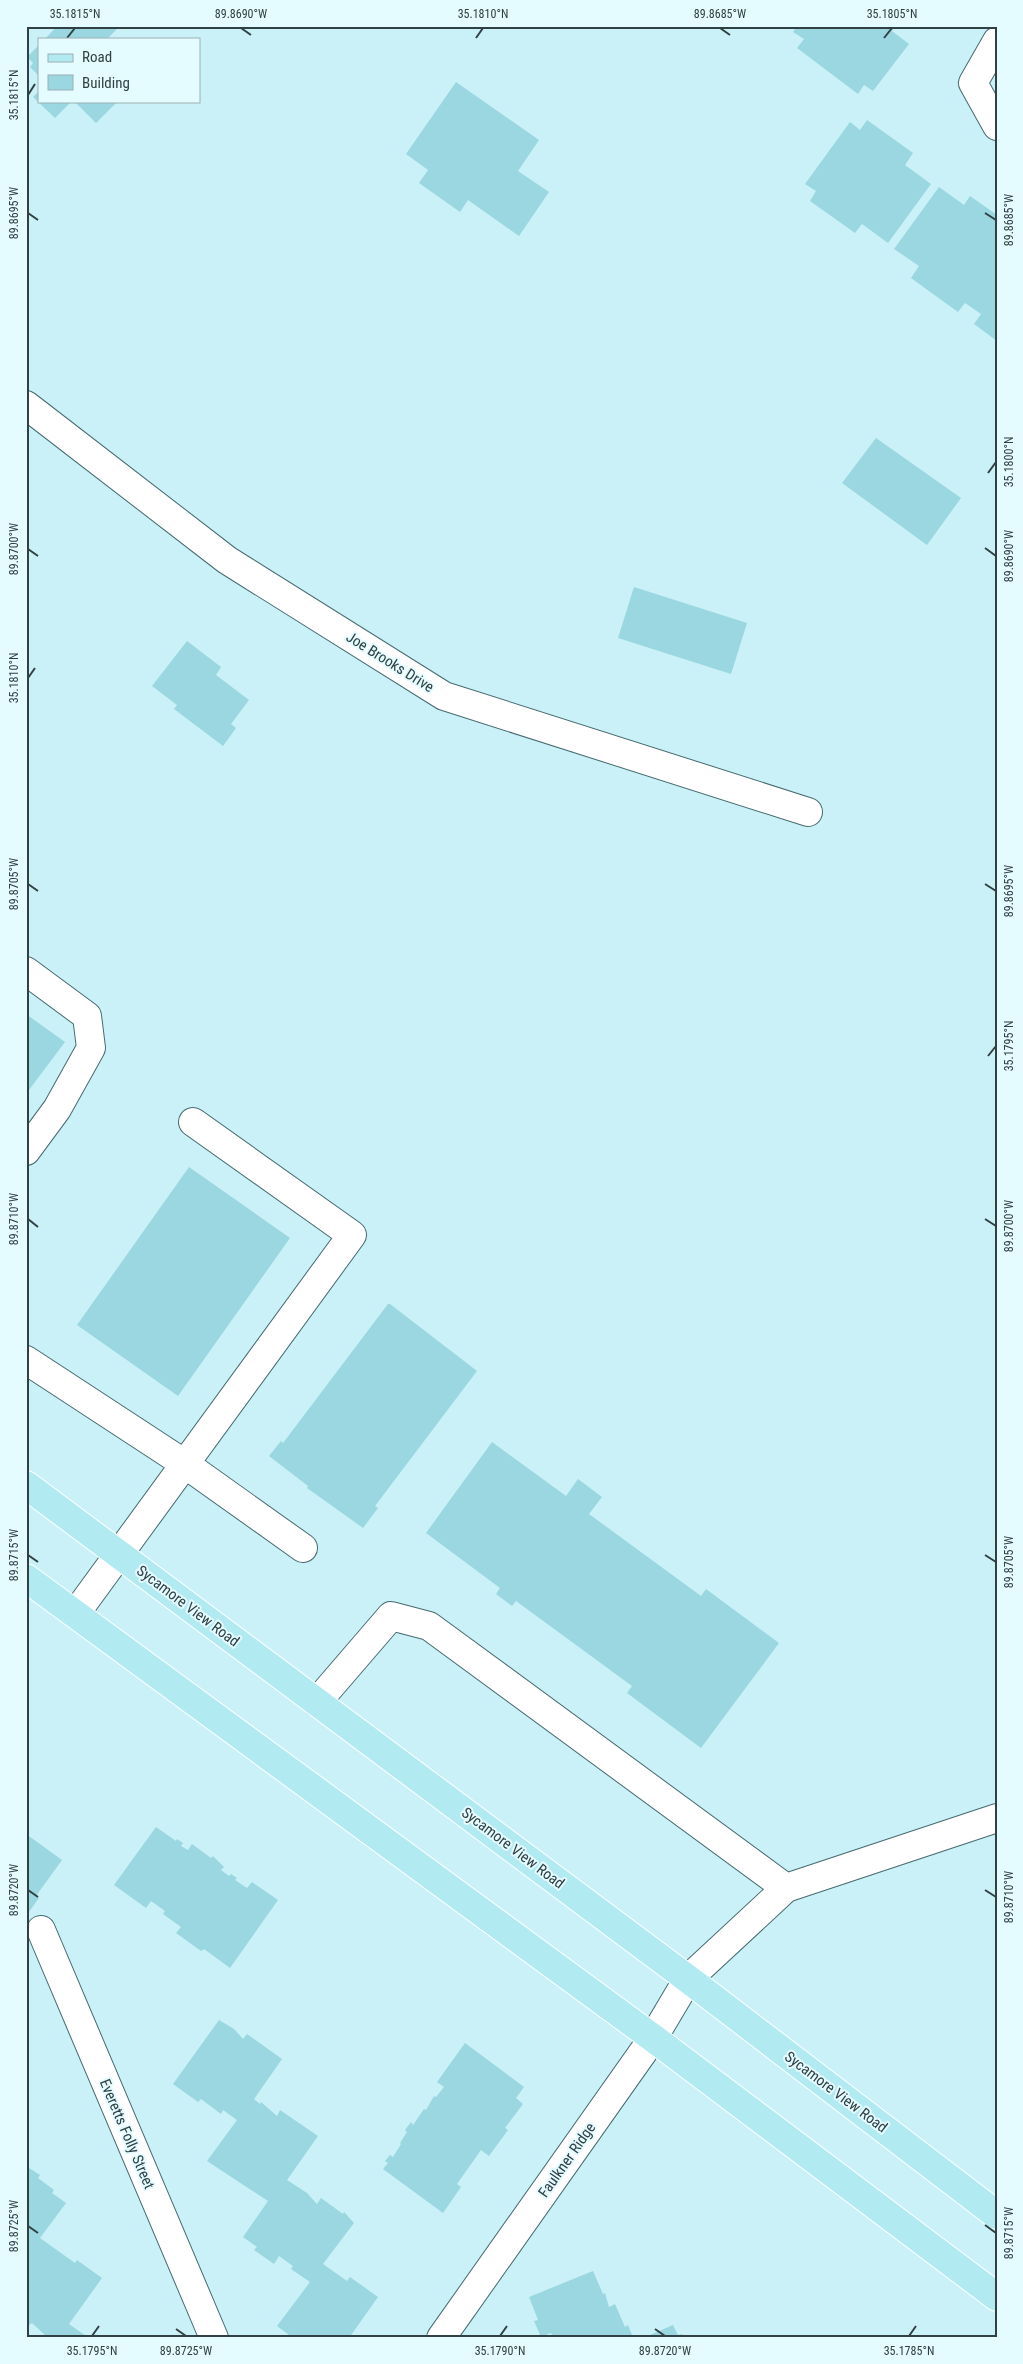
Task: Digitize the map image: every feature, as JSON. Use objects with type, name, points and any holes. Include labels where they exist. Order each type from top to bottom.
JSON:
[{"type":"main road","name":"Sycamore View Road","points":[[26,1485],[688,1979],[997,2215]]},
{"type":"main road","points":[[26,1578],[653,2038],[997,2297]]},
{"type":"street","points":[[997,41],[973,83],[997,126]]},
{"type":"street","name":"Joe Brooks Drive","points":[[26,405],[227,560],[444,696],[808,812]]},
{"type":"street","points":[[26,971],[87,1016],[91,1048],[57,1108],[26,1151]]},
{"type":"street","points":[[76,1613],[352,1235],[193,1122]]},
{"type":"street","points":[[26,1360],[186,1464],[303,1548]]},
{"type":"street","points":[[317,1702],[390,1616],[429,1626],[786,1888],[997,1818]]},
{"type":"street","name":"Faulkner Ridge","points":[[442,2338],[653,2038],[688,1979],[786,1888]]},
{"type":"street","name":"Everetts Folly Street","points":[[40,1930],[214,2338]]},
{"type":"building","points":[[57,26],[65,26],[67,28],[70,26],[120,26],[108,38],[46,38]]},
{"type":"building","points":[[797,26],[895,26],[892,31],[909,44],[873,91],[864,85],[858,94],[797,48],[804,39],[793,32]]},
{"type":"building","points":[[38,46],[38,75],[30,67],[33,63],[27,57]]},
{"type":"building","points":[[456,82],[539,140],[518,171],[549,192],[519,236],[468,200],[460,212],[419,183],[428,170],[406,154]]},
{"type":"building","points":[[38,92],[38,102],[33,97]]},
{"type":"building","points":[[38,102],[71,102],[55,118]]},
{"type":"building","points":[[75,102],[117,102],[96,123]]},
{"type":"building","points":[[867,120],[913,153],[905,165],[931,184],[888,243],[862,224],[855,233],[810,201],[816,191],[805,184],[850,122],[860,130]]},
{"type":"building","points":[[939,187],[964,205],[970,196],[997,215],[997,341],[974,324],[981,314],[965,303],[958,312],[911,278],[919,266],[894,249]]},
{"type":"building","points":[[876,438],[961,498],[927,545],[842,483]]},
{"type":"building","points":[[634,587],[747,623],[731,674],[618,638]]},
{"type":"building","points":[[187,641],[221,667],[216,675],[249,700],[231,724],[236,728],[223,746],[174,709],[177,705],[152,686]]},
{"type":"building","points":[[26,1014],[65,1042],[26,1094]]},
{"type":"building","points":[[189,1167],[290,1238],[178,1396],[77,1325]]},
{"type":"building","points":[[388,1304],[477,1371],[375,1506],[378,1508],[363,1528],[307,1488],[308,1486],[269,1456],[281,1441],[283,1443]]},
{"type":"building","points":[[492,1442],[566,1496],[578,1479],[602,1497],[589,1514],[701,1596],[706,1589],[779,1643],[701,1748],[627,1693],[632,1686],[516,1601],[512,1606],[496,1594],[500,1588],[426,1533]]},
{"type":"building","points":[[156,1827],[176,1841],[177,1839],[183,1843],[181,1846],[188,1850],[192,1844],[211,1858],[213,1856],[224,1867],[221,1870],[229,1876],[231,1874],[237,1878],[235,1880],[247,1888],[252,1882],[278,1900],[230,1968],[204,1949],[201,1951],[176,1933],[181,1927],[163,1914],[165,1911],[151,1901],[146,1908],[114,1885]]},
{"type":"building","points":[[26,1834],[62,1860],[36,1896],[39,1898],[26,1916]]},
{"type":"building","points":[[219,2020],[234,2029],[243,2039],[247,2034],[282,2059],[254,2099],[260,2104],[261,2102],[277,2116],[280,2110],[318,2136],[287,2180],[307,2193],[317,2204],[321,2198],[343,2214],[344,2212],[354,2223],[323,2264],[347,2281],[350,2277],[378,2297],[349,2338],[293,2338],[277,2326],[310,2282],[291,2269],[293,2266],[279,2256],[274,2264],[254,2250],[257,2247],[243,2237],[268,2201],[207,2161],[237,2120],[223,2110],[221,2114],[201,2099],[198,2102],[173,2084]]},
{"type":"building","points":[[465,2043],[524,2087],[516,2098],[523,2104],[505,2128],[508,2130],[489,2156],[481,2150],[457,2184],[461,2187],[443,2213],[383,2169],[388,2163],[385,2161],[390,2155],[393,2157],[401,2144],[407,2132],[405,2130],[411,2122],[413,2125],[424,2109],[426,2110],[434,2096],[436,2097],[444,2087],[437,2082]]},
{"type":"building","points":[[26,2166],[40,2175],[38,2178],[54,2190],[52,2193],[66,2203],[40,2238],[75,2263],[77,2260],[102,2278],[69,2324],[86,2336],[85,2338],[52,2338],[48,2335],[47,2337],[32,2323],[26,2327]]},
{"type":"building","points":[[593,2271],[603,2294],[605,2293],[609,2307],[615,2304],[625,2327],[628,2325],[632,2335],[629,2336],[630,2338],[553,2338],[551,2333],[541,2337],[534,2321],[538,2320],[529,2297]]},
{"type":"building","points":[[673,2325],[678,2335],[682,2334],[683,2338],[643,2338]]}]
